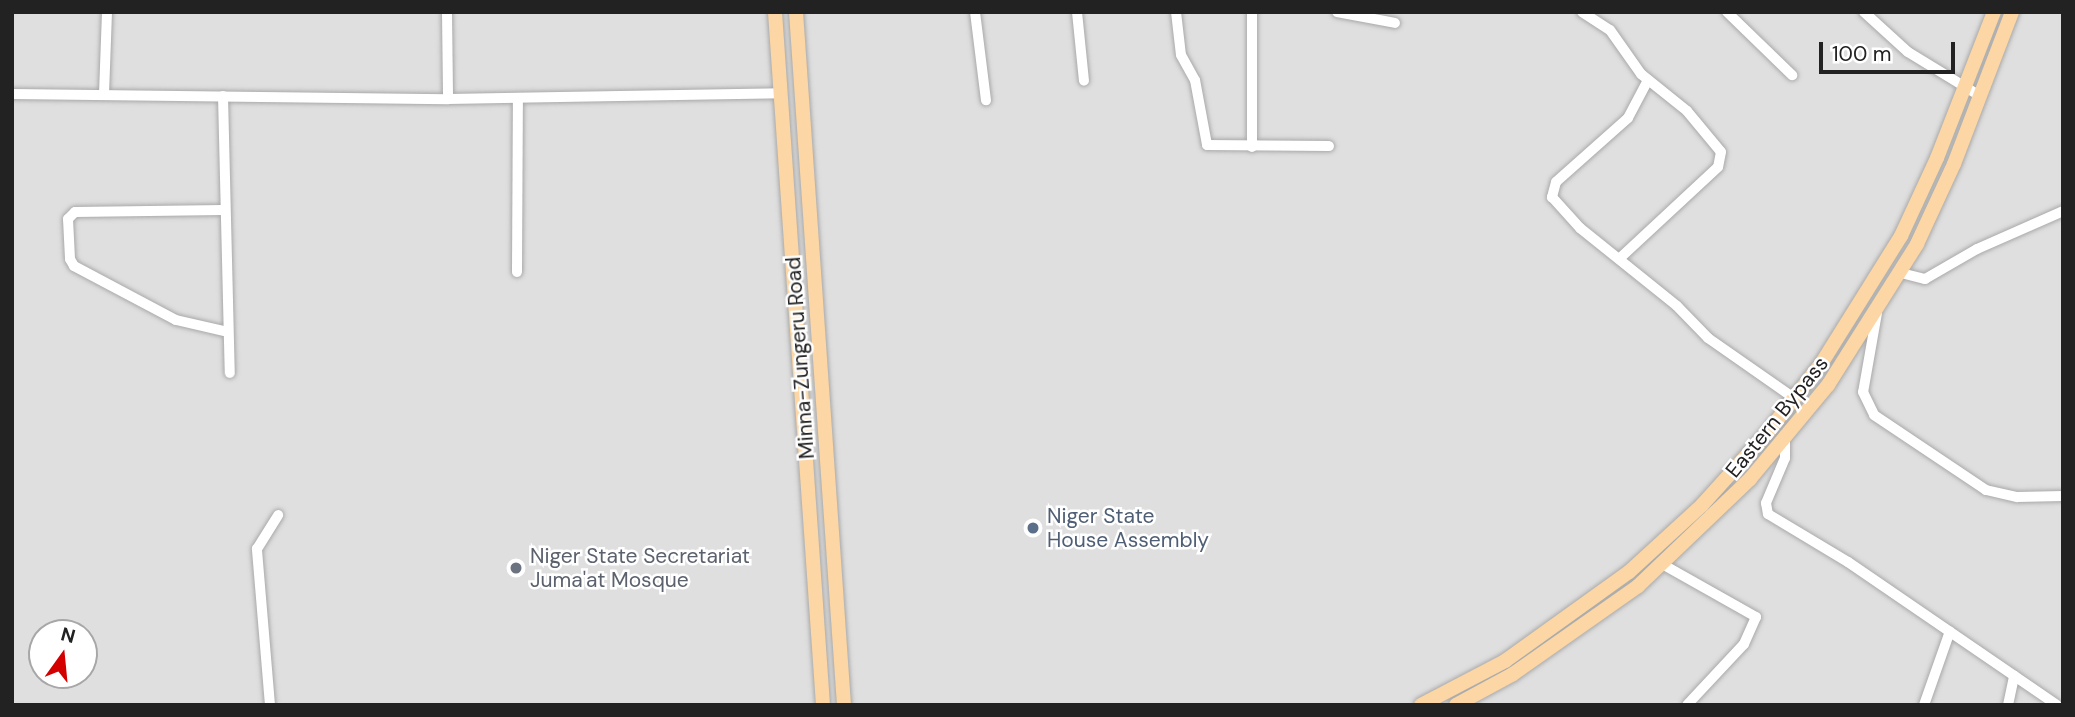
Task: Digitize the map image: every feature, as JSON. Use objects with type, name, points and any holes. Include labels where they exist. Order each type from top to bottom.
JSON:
[{"type":"main road","name":"Minna-Zungeru Road","points":[[775,12],[823,705]]},
{"type":"main road","name":"Minna-Zungeru Road","points":[[796,12],[812,274],[844,705]]},
{"type":"main road","name":"Eastern Bypass","points":[[1421,705],[1505,661],[1629,572],[1728,478],[1794,398],[1862,304],[1901,236],[1965,89],[1994,12]]},
{"type":"main road","name":"Eastern Bypass","points":[[1456,705],[1478,700],[1570,636],[1662,565],[1714,516],[1785,438],[1877,313],[1901,273],[1954,164],[2012,12]]},
{"type":"main road","points":[[794,275],[812,274]]},
{"type":"street","points":[[104,94],[107,12]]},
{"type":"street","points":[[447,12],[448,99]]},
{"type":"street","points":[[975,12],[986,100]]},
{"type":"street","points":[[1077,12],[1084,81]]},
{"type":"street","points":[[1176,12],[1181,55],[1195,80],[1207,145],[1329,146]]},
{"type":"street","points":[[1252,12],[1252,147]]},
{"type":"street","points":[[1337,12],[1395,23]]},
{"type":"street","points":[[1582,12],[1622,42],[1648,80],[1706,130],[1722,156],[1718,167],[1619,259]]},
{"type":"street","points":[[1727,12],[1792,75]]},
{"type":"street","points":[[1864,12],[1908,52],[1980,96]]},
{"type":"street","points":[[1648,80],[1628,118],[1556,182],[1551,191],[1580,228],[1708,338],[1794,398]]},
{"type":"street","points":[[12,94],[448,99],[782,93]]},
{"type":"street","points":[[223,96],[223,210],[230,373]]},
{"type":"street","points":[[517,272],[518,98]]},
{"type":"street","points":[[223,210],[75,212],[68,219],[70,259],[74,266],[176,320],[228,332]]},
{"type":"street","points":[[1901,273],[1925,279],[1977,249],[2063,212]]},
{"type":"street","points":[[1877,313],[1863,392],[1874,415],[1986,490],[2017,497],[2063,496]]},
{"type":"street","points":[[1785,438],[1785,458],[1766,503],[1768,514],[1950,631],[2057,705]]},
{"type":"street","points":[[270,705],[257,549],[278,515]]},
{"type":"street","points":[[1662,565],[1756,617],[1744,644],[1688,705]]},
{"type":"street","points":[[1924,705],[1950,631]]},
{"type":"street","points":[[2008,705],[2014,676]]},
{"type":"shaded area","points":[[12,12],[2063,12],[2063,705],[12,705]]},
{"type":"place","name":"Niger State House Assembly","points":[[1033,528]]},
{"type":"place","name":"Niger State Secretariat Juma'at Mosque","points":[[516,568]]}]
